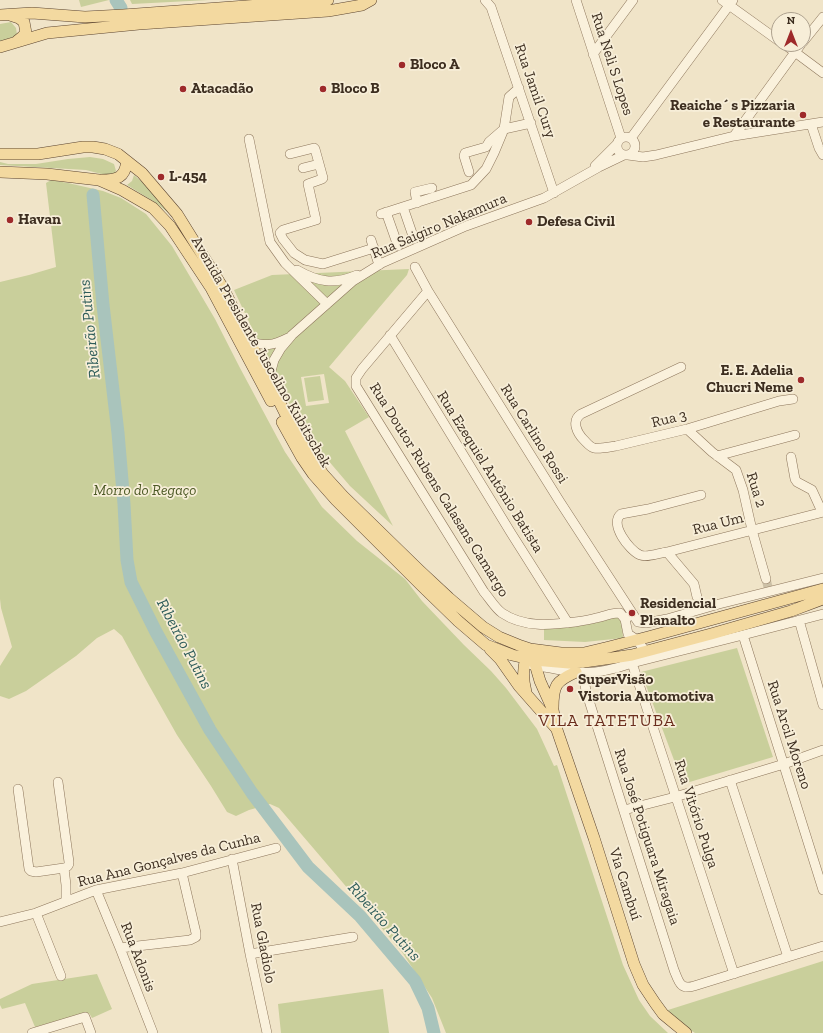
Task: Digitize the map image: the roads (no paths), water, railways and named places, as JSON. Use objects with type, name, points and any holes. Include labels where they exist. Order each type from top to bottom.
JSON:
[{"type":"main road","points":[[4,15],[32,13],[85,17],[133,15],[242,3],[328,0]]},
{"type":"main road","points":[[0,47],[47,33],[139,24],[328,11],[368,3],[371,0]]},
{"type":"main road","points":[[4,15],[19,18],[24,22],[26,33],[15,42]]},
{"type":"main road","name":"Avenida Presidente Juscelino Kubitschek","points":[[0,154],[38,154],[83,147],[93,147],[105,149],[118,154],[142,173],[177,214],[223,288],[285,413],[323,474],[343,496],[449,598],[483,627],[499,637],[521,646],[532,659]]},
{"type":"main road","points":[[99,180],[116,179],[121,176],[125,171],[127,161]]},
{"type":"main road","name":"Avenida Presidente Juscelino Kubitschek","points":[[0,172],[47,174],[99,180],[122,190],[153,208],[170,226],[211,288],[302,458],[313,474],[336,500],[420,585],[486,646],[512,655],[569,663],[648,655],[712,638],[823,599]]},
{"type":"main road","name":"Avenida Presidente Juscelino Kubitschek","points":[[532,659],[561,653],[584,653],[609,648],[823,589]]},
{"type":"main road","points":[[486,646],[500,659],[519,686],[527,694]]},
{"type":"main road","name":"Via Cambuí","points":[[532,659],[523,678],[527,694],[557,730]]},
{"type":"main road","name":"Via Cambuí","points":[[532,659],[553,710],[557,730],[594,838],[634,964],[643,985],[655,1003],[664,1014],[686,1033]]},
{"type":"main road","points":[[553,710],[553,694],[556,685],[562,679],[580,672]]},
{"type":"street","name":"Rua Jamil Cury","points":[[485,0],[491,7],[554,193]]},
{"type":"street","name":"Rua Neli S Lopes","points":[[576,0],[619,141]]},
{"type":"street","points":[[593,54],[633,0]]},
{"type":"street","points":[[631,138],[728,2],[771,35]]},
{"type":"street","points":[[811,32],[823,17]]},
{"type":"street","points":[[734,136],[795,52],[823,73]]},
{"type":"street","points":[[398,246],[384,213],[471,185],[486,169],[494,153],[504,129],[509,98],[519,88]]},
{"type":"street","name":"Rua Saigiro Nakamura","points":[[269,381],[270,371],[274,360],[281,348],[292,335],[353,281],[376,267],[424,244],[466,226],[544,198],[588,172],[626,155],[643,157],[656,155],[734,136],[823,122]]},
{"type":"street","points":[[469,172],[464,156],[465,153],[486,147],[489,142],[504,129],[531,123]]},
{"type":"street","points":[[811,124],[819,148],[823,155]]},
{"type":"street","points":[[628,136],[631,138],[635,144],[635,148],[631,154],[620,154],[616,147],[619,141],[628,136]]},
{"type":"street","points":[[249,139],[270,242],[285,263],[327,304]]},
{"type":"street","name":"Rua Saigiro Nakamura","points":[[588,172],[619,141]]},
{"type":"street","points":[[285,263],[308,276],[332,281],[346,279],[376,267],[373,244],[323,264],[305,260],[294,253],[283,240],[280,233],[283,230],[316,220],[308,185],[309,183],[323,178],[316,150],[314,148],[290,154]]},
{"type":"street","points":[[635,148],[656,155]]},
{"type":"street","points":[[304,168],[319,164]]},
{"type":"street","points":[[417,202],[415,192],[432,188]]},
{"type":"street","points":[[403,207],[414,239]]},
{"type":"street","name":"Rua Carlino Rossi","points":[[415,267],[428,291],[560,502],[629,617],[628,634],[637,640],[648,655]]},
{"type":"street","points":[[390,336],[428,291]]},
{"type":"street","name":"Rua Saigiro Nakamura","points":[[250,342],[274,344],[292,335]]},
{"type":"street","name":"Rua Doutor Rubens Calasans Camargo","points":[[390,336],[358,375],[356,378],[356,386],[484,592],[496,607],[502,613],[510,617],[524,622],[544,625],[568,623],[596,618],[616,612],[629,617]]},
{"type":"street","name":"Rua Ezequiel Antônio Batista","points":[[390,336],[507,527],[568,623]]},
{"type":"street","name":"Rua 3","points":[[681,367],[605,402],[579,416],[575,422],[575,426],[580,436],[593,447],[616,446],[687,429],[779,401],[793,399]]},
{"type":"street","name":"Rua 2","points":[[687,429],[717,456],[736,470],[743,490],[752,530],[768,586]]},
{"type":"street","points":[[717,456],[795,435]]},
{"type":"street","points":[[791,457],[795,479],[797,482],[812,490],[823,512]]},
{"type":"street","name":"Rua Um","points":[[701,495],[648,509],[621,514],[618,516],[617,522],[620,532],[634,552],[646,556],[823,512]]},
{"type":"street","points":[[667,552],[694,584],[697,597]]},
{"type":"street","points":[[629,617],[638,622],[646,623],[667,620],[719,604],[768,586],[823,578]]},
{"type":"street","points":[[719,604],[711,613],[707,621],[712,638],[743,635],[823,614]]},
{"type":"street","points":[[799,620],[823,705]]},
{"type":"street","name":"Rua Arcil Moreno","points":[[743,635],[823,890]]},
{"type":"street","points":[[532,659],[580,672],[618,668],[648,655]]},
{"type":"street","name":"Rua Vitório Pulga","points":[[632,663],[734,974]]},
{"type":"street","name":"Rua José Potiguara Miragaia","points":[[580,672],[679,983],[682,986],[690,988],[734,974]]},
{"type":"street","points":[[624,810],[675,797],[784,764],[823,750]]},
{"type":"street","points":[[730,780],[788,957]]},
{"type":"street","points":[[18,788],[29,869],[36,872],[64,868],[67,867],[69,862],[58,782]]},
{"type":"street","name":"Rua Ana Gonçalves da Cunha","points":[[0,922],[36,913],[96,890],[182,873],[276,848]]},
{"type":"street","name":"Rua Gladiolo","points":[[232,859],[267,1033]]},
{"type":"street","points":[[64,868],[66,901]]},
{"type":"street","points":[[120,948],[190,940],[196,937],[182,873]]},
{"type":"street","name":"Rua Adonis","points":[[96,890],[153,1033]]},
{"type":"street","points":[[36,913],[61,976]]},
{"type":"street","points":[[250,954],[353,938]]},
{"type":"street","points":[[734,974],[823,946]]},
{"type":"street","points":[[32,1033],[85,1018],[91,1033]]},
{"type":"waterway","name":"Ribeirão Putins","points":[[116,0],[121,8]]},
{"type":"waterway","name":"Ribeirão Putins","points":[[93,195],[103,305],[118,433],[127,560],[131,582],[156,632],[210,730],[252,793],[308,867],[360,916],[415,981],[428,1008],[434,1033]]},
{"type":"tunnel","points":[[766,579],[768,587]]},
{"type":"place","name":"Bloco A","points":[[402,65]]},
{"type":"place","name":"Atacadão","points":[[183,89]]},
{"type":"place","name":"Bloco B","points":[[323,89]]},
{"type":"place","name":"Reaiche´ s Pizzaria e Restaurante","points":[[803,115]]},
{"type":"place","name":"L-454","points":[[161,177]]},
{"type":"place","name":"Havan","points":[[10,220]]},
{"type":"place","name":"Defesa Civil","points":[[529,222]]},
{"type":"place","name":"E. E. Adelia Chucri Neme","points":[[801,380]]},
{"type":"place","name":"Residencial Planalto","points":[[632,613]]},
{"type":"place","name":"SuperVisão Vistoria Automotiva","points":[[570,689]]},
{"type":"district","name":"VILA TATETUBA","points":[[607,721]]},
{"type":"park label","name":"Morro do Regaço","points":[[145,491]]}]
